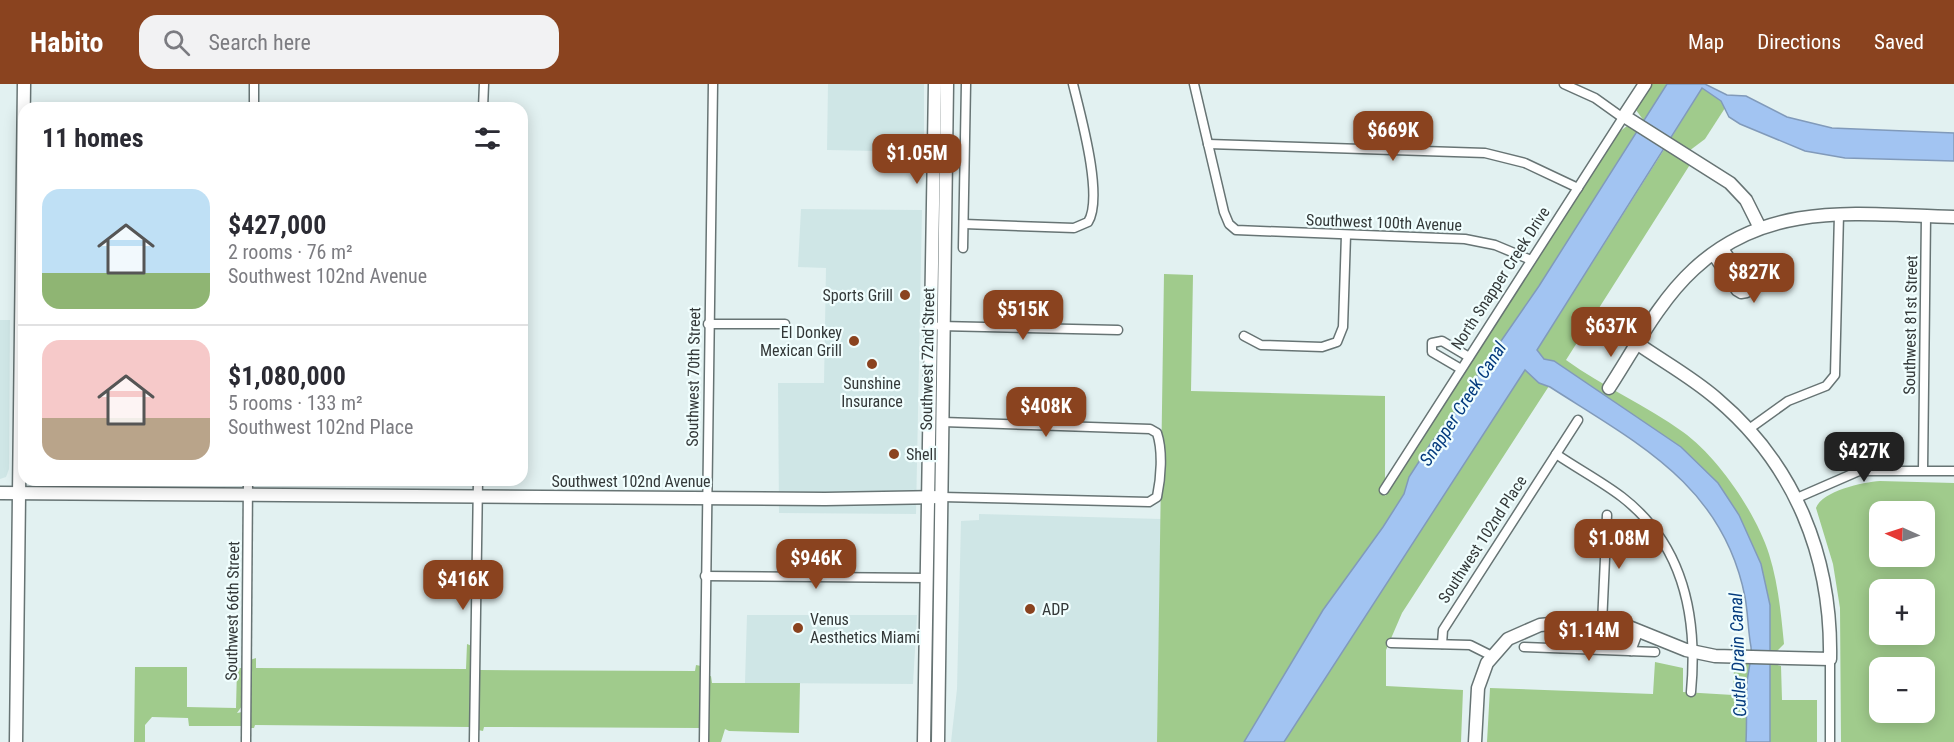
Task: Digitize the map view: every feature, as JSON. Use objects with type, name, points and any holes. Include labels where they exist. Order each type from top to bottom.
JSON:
[{"type":"street","points":[[24,84],[24,102]]},
{"type":"street","points":[[254,84],[254,102]]},
{"type":"street","points":[[483,102],[484,84]]},
{"type":"street","name":"Southwest 70th Street","points":[[704,742],[713,84]]},
{"type":"street","name":"Southwest 72nd Street","points":[[934,84],[945,223],[938,742]]},
{"type":"street","name":"Southwest 72nd Street","points":[[924,742],[932,222],[947,84]]},
{"type":"street","points":[[963,248],[966,84]]},
{"type":"street","points":[[964,224],[1069,228],[1085,225],[1093,208],[1090,168],[1073,84]]},
{"type":"street","points":[[1194,84],[1208,144],[1485,153],[1525,163],[1578,188]]},
{"type":"street","points":[[1564,84],[1595,98],[1640,125],[1740,192],[1759,226]]},
{"type":"street","name":"North Snapper Creek Drive","points":[[1384,490],[1645,84]]},
{"type":"street","name":"Southwest 100th Avenue","points":[[1208,144],[1224,212],[1232,228],[1251,233],[1474,240],[1494,245],[1531,260]]},
{"type":"street","points":[[1749,429],[1780,406],[1821,388],[1833,379],[1837,359],[1839,214]]},
{"type":"street","points":[[1609,388],[1674,290],[1694,268],[1723,247],[1759,226],[1806,216],[1839,214],[1954,217]]},
{"type":"street","name":"Southwest 81st Street","points":[[1923,470],[1926,216]]},
{"type":"street","points":[[932,222],[945,223]]},
{"type":"street","points":[[1244,336],[1261,345],[1322,347],[1340,339],[1343,327],[1346,235]]},
{"type":"street","points":[[1712,255],[1736,291],[1741,294],[1747,293],[1749,285],[1745,276],[1723,247]]},
{"type":"street","points":[[708,324],[785,324]]},
{"type":"street","points":[[930,326],[1118,330]]},
{"type":"street","points":[[1461,369],[1432,352],[1432,343],[1442,341],[1469,357]]},
{"type":"street","points":[[1638,344],[1715,397],[1749,429],[1775,463],[1797,498],[1816,547],[1830,618],[1830,742]]},
{"type":"street","name":"Southwest 102nd Place","points":[[1442,644],[1443,630],[1578,420]]},
{"type":"street","name":"Southwest 102nd Avenue","points":[[0,493],[706,498],[942,497],[1153,501],[1157,494],[1160,443],[1155,431],[1143,428],[943,422]]},
{"type":"street","points":[[1556,454],[1623,498],[1660,536],[1676,563],[1688,598],[1694,652],[1691,692]]},
{"type":"street","points":[[1797,498],[1859,471],[1954,471]]},
{"type":"street","points":[[16,742],[18,486]]},
{"type":"street","name":"Southwest 66th Street","points":[[246,742],[248,486]]},
{"type":"street","points":[[474,742],[478,486]]},
{"type":"street","points":[[1602,624],[1607,515]]},
{"type":"street","points":[[705,576],[927,578]]},
{"type":"street","points":[[1475,742],[1478,688],[1492,656],[1508,639],[1540,624],[1561,622],[1602,624],[1639,630],[1694,652],[1715,656],[1830,658]]},
{"type":"street","points":[[1560,648],[1561,622]]},
{"type":"street","points":[[1631,651],[1639,630]]},
{"type":"street","points":[[1391,643],[1475,646],[1492,656]]},
{"type":"street","points":[[1524,647],[1655,652]]},
{"type":"street","points":[[925,693],[933,713],[939,718]]},
{"type":"shaded area","points":[[828,84],[924,84],[924,152],[827,150]]},
{"type":"shaded area","points":[[801,209],[922,210],[916,514],[779,513],[778,383],[824,383],[826,268],[798,267]]},
{"type":"shaded area","points":[[0,320],[10,320],[9,469],[6,477],[0,479]]},
{"type":"shaded area","points":[[979,514],[1161,519],[1157,742],[951,742],[957,689],[961,521],[979,520]]},
{"type":"shaded area","points":[[747,615],[917,615],[913,684],[745,683]]},
{"type":"green space","points":[[1650,84],[1667,84],[1644,121],[1636,110]]},
{"type":"green space","points":[[1702,88],[1721,101],[1725,108],[1705,139],[1689,151],[1671,138]]},
{"type":"green space","points":[[1627,126],[1637,131],[1539,286],[1475,380],[1471,390],[1431,443],[1409,477],[1404,494],[1383,527],[1323,610],[1244,742],[1157,742],[1164,274],[1193,275],[1191,391],[1385,396],[1385,496],[1619,132]]},
{"type":"green space","points":[[1665,148],[1691,163],[1566,360],[1683,432],[1709,456],[1734,487],[1755,521],[1772,565],[1779,598],[1784,644],[1777,651],[1770,651],[1770,605],[1761,564],[1739,515],[1718,483],[1681,447],[1554,361],[1544,359],[1537,350]]},
{"type":"green space","points":[[1525,370],[1538,382],[1549,386],[1402,613],[1386,650],[1386,686],[1463,690],[1461,742],[1284,742]]},
{"type":"green space","points":[[1880,481],[1954,483],[1954,742],[1841,742],[1840,608],[1833,564],[1816,508],[1820,502],[1834,492]]},
{"type":"green space","points":[[467,644],[472,646],[469,727],[255,725],[254,728],[249,728],[250,660],[256,658],[256,668],[466,669]]},
{"type":"green space","points":[[1655,662],[1683,668],[1683,692],[1733,695],[1734,668],[1750,663],[1746,742],[1487,742],[1490,688],[1653,694]]},
{"type":"green space","points":[[1770,663],[1781,666],[1782,700],[1817,700],[1817,742],[1770,742]]},
{"type":"green space","points":[[696,665],[701,666],[700,728],[484,727],[483,731],[478,730],[479,670],[695,671]]},
{"type":"green space","points":[[135,667],[187,667],[187,707],[236,708],[237,668],[243,668],[242,706],[237,713],[242,712],[242,726],[189,726],[188,718],[152,717],[145,725],[145,742],[134,742]]},
{"type":"green space","points":[[711,676],[712,683],[800,683],[799,733],[725,729],[721,742],[707,742],[707,677]]},
{"type":"water","name":"Snapper Creek Canal","points":[[1667,84],[1705,84],[1727,95],[1746,96],[1787,117],[1832,128],[1954,133],[1954,161],[1845,158],[1805,151],[1740,124],[1729,117],[1721,101],[1702,88],[1537,350],[1544,359],[1554,361],[1681,447],[1718,483],[1739,515],[1761,564],[1770,605],[1770,742],[1746,742],[1747,683],[1751,652],[1746,603],[1734,558],[1717,525],[1697,496],[1672,471],[1614,428],[1550,387],[1539,383],[1525,370],[1284,742],[1244,742],[1323,610],[1383,527],[1404,494],[1409,477],[1431,443],[1471,390],[1472,383],[1539,286]]},
{"type":"place","name":"Sports Grill","points":[[905,295]]},
{"type":"place","name":"El Donkey Mexican Grill","points":[[854,341]]},
{"type":"place","name":"Sunshine Insurance","points":[[872,364]]},
{"type":"place","name":"Shell","points":[[894,454]]},
{"type":"place","name":"ADP","points":[[1030,609]]},
{"type":"place","name":"Venus Aesthetics Miami","points":[[798,628]]},
{"type":"water label","name":"Cutler Drain Canal","points":[[1738,655]]}]
